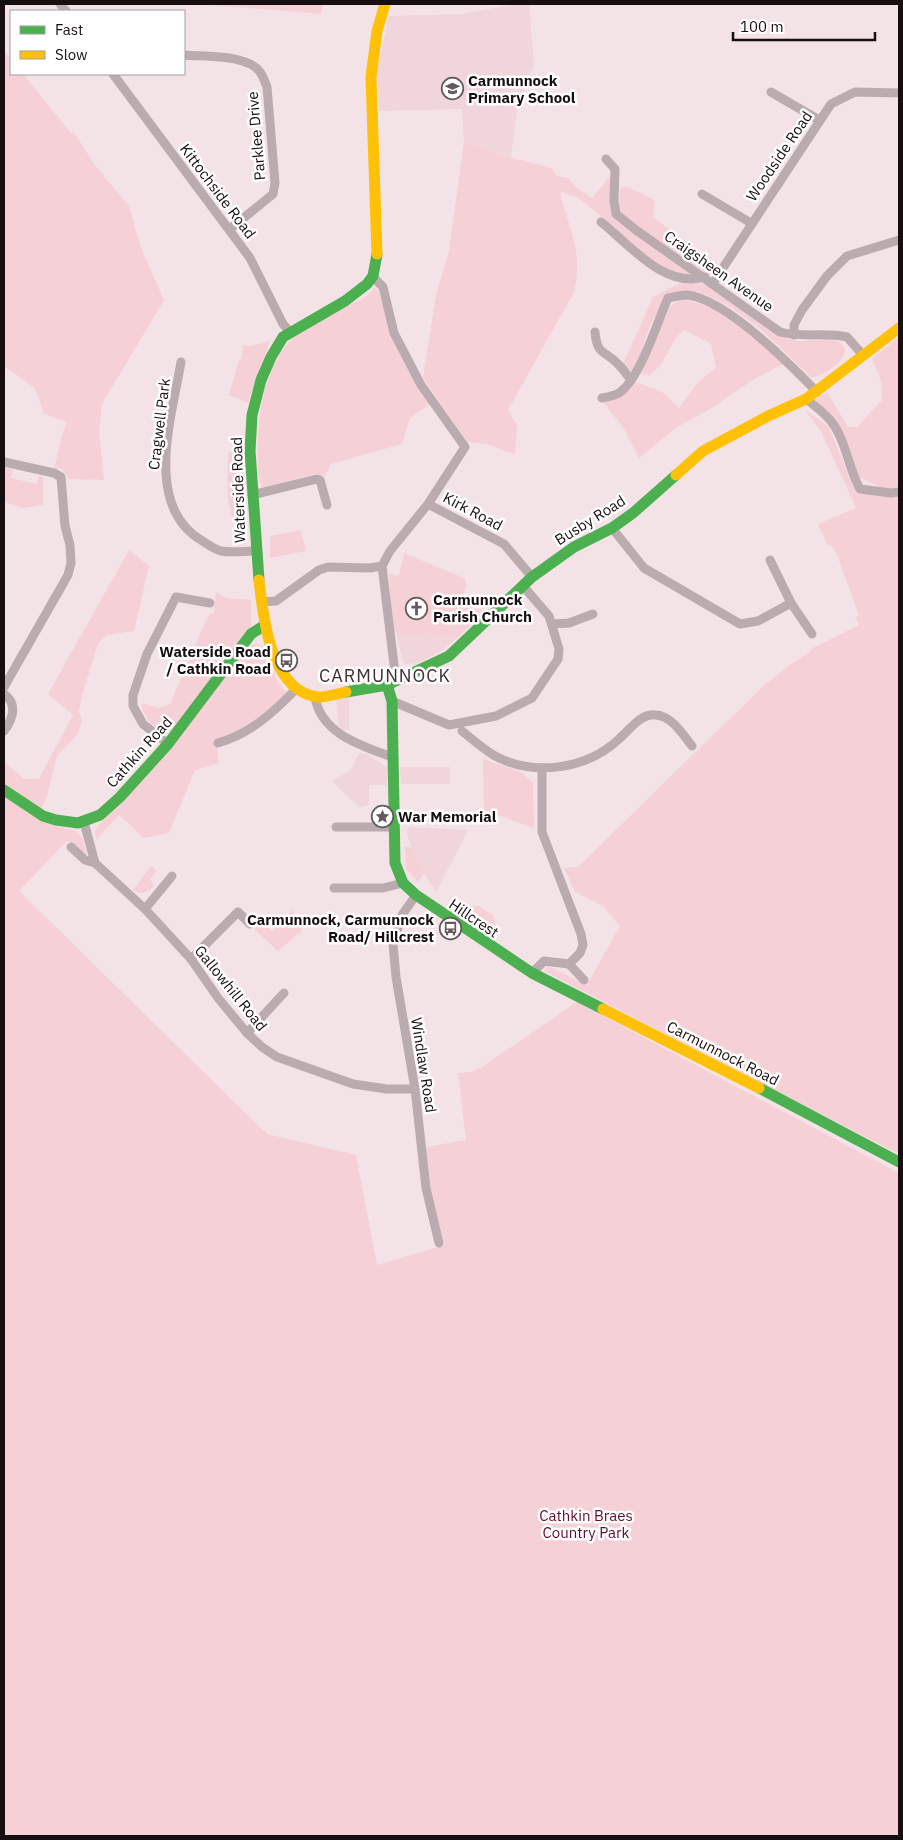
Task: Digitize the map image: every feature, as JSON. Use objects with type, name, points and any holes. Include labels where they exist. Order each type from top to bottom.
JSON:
[{"type":"street","points":[[385,4],[381,14],[374,49],[372,77],[378,249],[372,276],[382,287],[394,333],[421,385],[466,446],[428,504]]},
{"type":"street","name":"Parklee Drive","points":[[185,55],[243,60],[261,72],[267,87],[275,183],[273,194],[230,229]]},
{"type":"street","name":"Kittochside Road","points":[[114,75],[250,258],[283,324],[290,332]]},
{"type":"street","points":[[771,92],[819,120]]},
{"type":"street","name":"Woodside Road","points":[[713,283],[831,104],[855,92],[899,93]]},
{"type":"street","name":"Craigsheen Avenue","points":[[606,159],[615,169],[614,201],[616,214],[780,332],[794,335],[847,337],[863,355]]},
{"type":"street","points":[[702,194],[751,223]]},
{"type":"street","points":[[601,222],[649,264],[673,275],[698,279],[705,277]]},
{"type":"street","points":[[794,335],[794,325],[802,310],[827,276],[847,256],[899,240]]},
{"type":"street","name":"Waterside Road","points":[[315,697],[296,689],[286,680],[279,666],[265,625],[261,602],[252,495],[251,427],[257,396],[276,347],[290,332],[362,289],[372,276]]},
{"type":"street","points":[[602,398],[618,394],[640,367],[668,298],[687,295],[722,308],[771,346],[817,392]]},
{"type":"street","name":"Busby Road","points":[[315,697],[391,683],[449,656],[532,577],[574,547],[612,528],[633,513],[703,452],[768,416],[806,399],[899,328]]},
{"type":"street","points":[[595,332],[596,344],[600,353],[618,364],[631,380]]},
{"type":"street","name":"Cragwell Park","points":[[181,362],[165,473],[170,500],[178,522],[196,537],[221,550],[256,551]]},
{"type":"street","points":[[806,399],[831,421],[843,444],[852,476],[860,489],[892,493],[899,492]]},
{"type":"street","points":[[4,462],[61,476],[71,563],[64,584],[4,687]]},
{"type":"street","points":[[252,495],[317,479],[320,480],[327,505]]},
{"type":"street","name":"Kirk Road","points":[[382,566],[390,551],[428,504],[504,544],[532,577]]},
{"type":"street","points":[[612,528],[644,568],[740,624],[758,621],[791,603]]},
{"type":"street","points":[[770,560],[791,603],[812,634]]},
{"type":"street","points":[[261,602],[276,601],[319,570],[328,567],[370,568],[382,566],[392,701],[392,757],[350,740],[338,732],[323,718],[315,697]]},
{"type":"street","points":[[392,701],[449,725],[496,716],[532,698],[558,659],[559,649],[555,643],[553,624],[523,586]]},
{"type":"street","points":[[168,744],[143,724],[133,706],[138,678],[155,637],[176,597],[210,603]]},
{"type":"street","points":[[553,624],[568,623],[593,614]]},
{"type":"street","name":"Cathkin Road","points":[[84,822],[100,815],[120,797],[168,744],[251,634],[265,625]]},
{"type":"street","points":[[218,743],[232,739],[261,722],[296,689]]},
{"type":"street","points":[[4,694],[8,697],[13,708],[9,724],[4,731]]},
{"type":"street","points":[[462,731],[482,741],[507,761],[542,768],[574,765],[590,760],[613,745],[637,721],[654,714],[664,716],[691,740]]},
{"type":"street","name":"Hillcrest","points":[[392,757],[395,863],[403,883],[416,895],[532,973]]},
{"type":"street","points":[[542,768],[542,832],[582,939],[580,953],[569,964]]},
{"type":"street","points":[[4,790],[43,816],[70,824],[84,822],[95,863]]},
{"type":"street","points":[[336,827],[393,827]]},
{"type":"street","name":"Gallowhill Road","points":[[71,847],[85,860],[95,863],[145,909],[191,958],[218,998],[247,1033],[277,1058],[345,1081],[388,1089],[415,1089]]},
{"type":"street","points":[[145,909],[172,876]]},
{"type":"street","points":[[334,888],[383,888],[403,883]]},
{"type":"street","name":"Windlaw Road","points":[[416,895],[402,915],[393,944],[396,977],[415,1089],[426,1188],[439,1243]]},
{"type":"street","points":[[191,958],[238,912],[250,924]]},
{"type":"street","points":[[532,973],[544,961],[569,964],[584,980]]},
{"type":"street","name":"Carmunnock Road","points":[[532,973],[709,1062],[899,1162]]},
{"type":"street","points":[[247,1033],[284,993]]},
{"type":"shaded area","name":"Carmunnock Primary School","points":[[517,4],[529,4],[534,64],[517,111],[511,157],[500,155],[464,141],[462,109],[379,111],[377,70],[389,16],[460,14]]},
{"type":"shaded area","points":[[397,634],[450,635],[455,640],[441,651],[418,663],[406,664],[402,659]]},
{"type":"shaded area","points":[[349,695],[349,730],[343,730],[339,726],[336,699]]},
{"type":"shaded area","points":[[359,753],[366,754],[387,767],[387,785],[369,785],[369,805],[359,807],[332,781],[351,770]]},
{"type":"shaded area","points":[[400,767],[450,767],[450,784],[401,784]]},
{"type":"shaded area","points":[[408,827],[468,830],[436,892],[417,862],[407,834]]},
{"type":"green space","points":[[200,4],[323,4],[321,14]]},
{"type":"green space","points":[[4,50],[10,59],[10,75],[24,75],[71,133],[74,132],[94,164],[129,206],[141,248],[164,300],[102,404],[99,432],[104,480],[69,479],[62,469],[54,468],[67,422],[44,414],[35,388],[4,366]]},
{"type":"green space","points":[[464,141],[500,155],[552,168],[556,176],[568,178],[576,187],[592,198],[610,176],[611,212],[692,274],[678,273],[664,267],[634,246],[581,200],[560,191],[574,240],[577,277],[574,292],[508,410],[517,426],[515,455],[487,444],[467,442],[423,378],[436,295],[449,251]]},
{"type":"green space","points":[[625,186],[655,200],[653,217],[720,267],[713,274],[706,274],[619,213],[620,189]]},
{"type":"green space","points":[[680,283],[705,284],[773,332],[799,341],[827,339],[837,341],[845,349],[844,354],[841,360],[829,370],[811,377],[770,338],[738,312],[705,295],[685,291],[666,296],[649,329],[634,370],[628,370],[623,364],[653,297]]},
{"type":"green space","points":[[375,287],[381,297],[389,327],[403,361],[430,404],[410,418],[402,444],[331,464],[325,476],[316,474],[264,488],[261,485],[258,469],[259,418],[266,387],[278,357],[297,335],[322,319],[367,296]]},
{"type":"green space","points":[[683,300],[710,308],[724,315],[751,333],[783,364],[751,381],[712,408],[676,428],[639,458],[624,429],[603,401],[626,391],[636,382],[662,392],[679,408],[698,382],[716,368],[711,344],[684,330],[674,341],[660,365],[649,375],[641,374],[669,307]]},
{"type":"green space","points":[[899,337],[899,487],[885,490],[856,475],[825,410],[815,400],[827,392],[848,427],[857,427],[882,400],[881,381],[872,359]]},
{"type":"green space","points":[[270,341],[248,403],[229,395],[239,360],[241,360],[243,345],[250,346]]},
{"type":"green space","points":[[803,408],[829,427],[854,488],[862,493],[899,495],[899,1154],[544,971],[548,966],[587,985],[620,926],[603,906],[575,892],[564,868],[578,867],[762,687],[810,652],[809,650],[859,625],[855,617],[859,616],[836,552],[831,545],[828,546],[818,524],[856,508],[821,431]]},
{"type":"green space","points":[[242,444],[245,541],[233,519],[228,499],[228,454]]},
{"type":"green space","points":[[4,467],[13,470],[11,478],[37,484],[39,476],[43,477],[43,505],[23,508],[4,502]]},
{"type":"green space","points":[[301,530],[306,551],[270,558],[270,536]]},
{"type":"green space","points":[[129,550],[149,566],[134,631],[106,635],[98,644],[82,695],[79,711],[82,721],[77,735],[57,756],[46,799],[41,809],[4,783],[4,762],[24,779],[39,779],[73,715],[48,694]]},
{"type":"green space","points":[[404,553],[464,578],[467,585],[461,600],[470,607],[485,612],[455,640],[450,635],[397,634],[392,623],[389,574],[399,576]]},
{"type":"green space","points":[[216,592],[226,598],[251,600],[251,626],[172,731],[166,732],[151,724],[144,714],[141,703],[160,708],[170,704],[208,616],[214,612]]},
{"type":"green space","points":[[258,644],[264,648],[277,681],[287,694],[271,711],[217,747],[219,763],[195,770],[169,833],[144,838],[119,815],[96,840],[95,831],[98,826],[159,762],[249,646]]},
{"type":"green space","points":[[483,759],[521,772],[533,783],[534,828],[484,810]]},
{"type":"green space","name":"Cathkin Braes Country Park","points":[[4,796],[46,822],[75,830],[83,839],[87,855],[67,841],[19,891],[267,1134],[356,1155],[377,1265],[445,1245],[432,1198],[426,1147],[466,1140],[458,1073],[471,1072],[482,1067],[577,1002],[899,1173],[899,1836],[4,1836]]},
{"type":"green space","points":[[405,846],[412,848],[424,874],[418,882],[406,869]]},
{"type":"green space","points":[[151,866],[157,871],[150,879],[154,886],[149,890],[139,893],[133,890]]},
{"type":"green space","points":[[471,906],[479,906],[493,915],[496,926],[493,932],[463,911]]},
{"type":"green space","points":[[292,910],[302,931],[278,951],[254,929],[260,923],[273,931]]},
{"type":"traffic: fast","points":[[259,580],[250,451],[252,415],[261,380],[271,357],[283,337],[345,301],[367,284],[373,276],[377,254]]},
{"type":"traffic: fast","points":[[346,692],[387,685],[449,656],[532,577],[574,547],[612,528],[633,513],[676,475]]},
{"type":"traffic: fast","points":[[4,790],[43,816],[56,820],[78,823],[100,815],[120,797],[168,744],[251,634],[265,625]]},
{"type":"traffic: fast","points":[[387,685],[392,701],[395,863],[403,883],[416,895],[532,973],[603,1009]]},
{"type":"traffic: fast","points":[[759,1088],[899,1162]]},
{"type":"traffic: slow","points":[[377,254],[371,77],[377,31],[385,4]]},
{"type":"traffic: slow","points":[[676,475],[703,451],[768,416],[806,399],[899,328]]},
{"type":"traffic: slow","points":[[259,580],[267,633],[280,668],[290,682],[303,692],[319,697],[346,692]]},
{"type":"traffic: slow","points":[[603,1009],[759,1088]]},
{"type":"place","name":"Carmunnock Primary School","points":[[452,89]]},
{"type":"place","name":"Carmunnock Parish Church","points":[[417,608]]},
{"type":"place","name":"Waterside Road / Cathkin Road","points":[[287,660]]},
{"type":"place","name":"War Memorial","points":[[382,816]]},
{"type":"place","name":"Carmunnock, Carmunnock Road/ Hillcrest","points":[[450,928]]},
{"type":"district","name":"CARMUNNOCK","points":[[385,675]]}]
